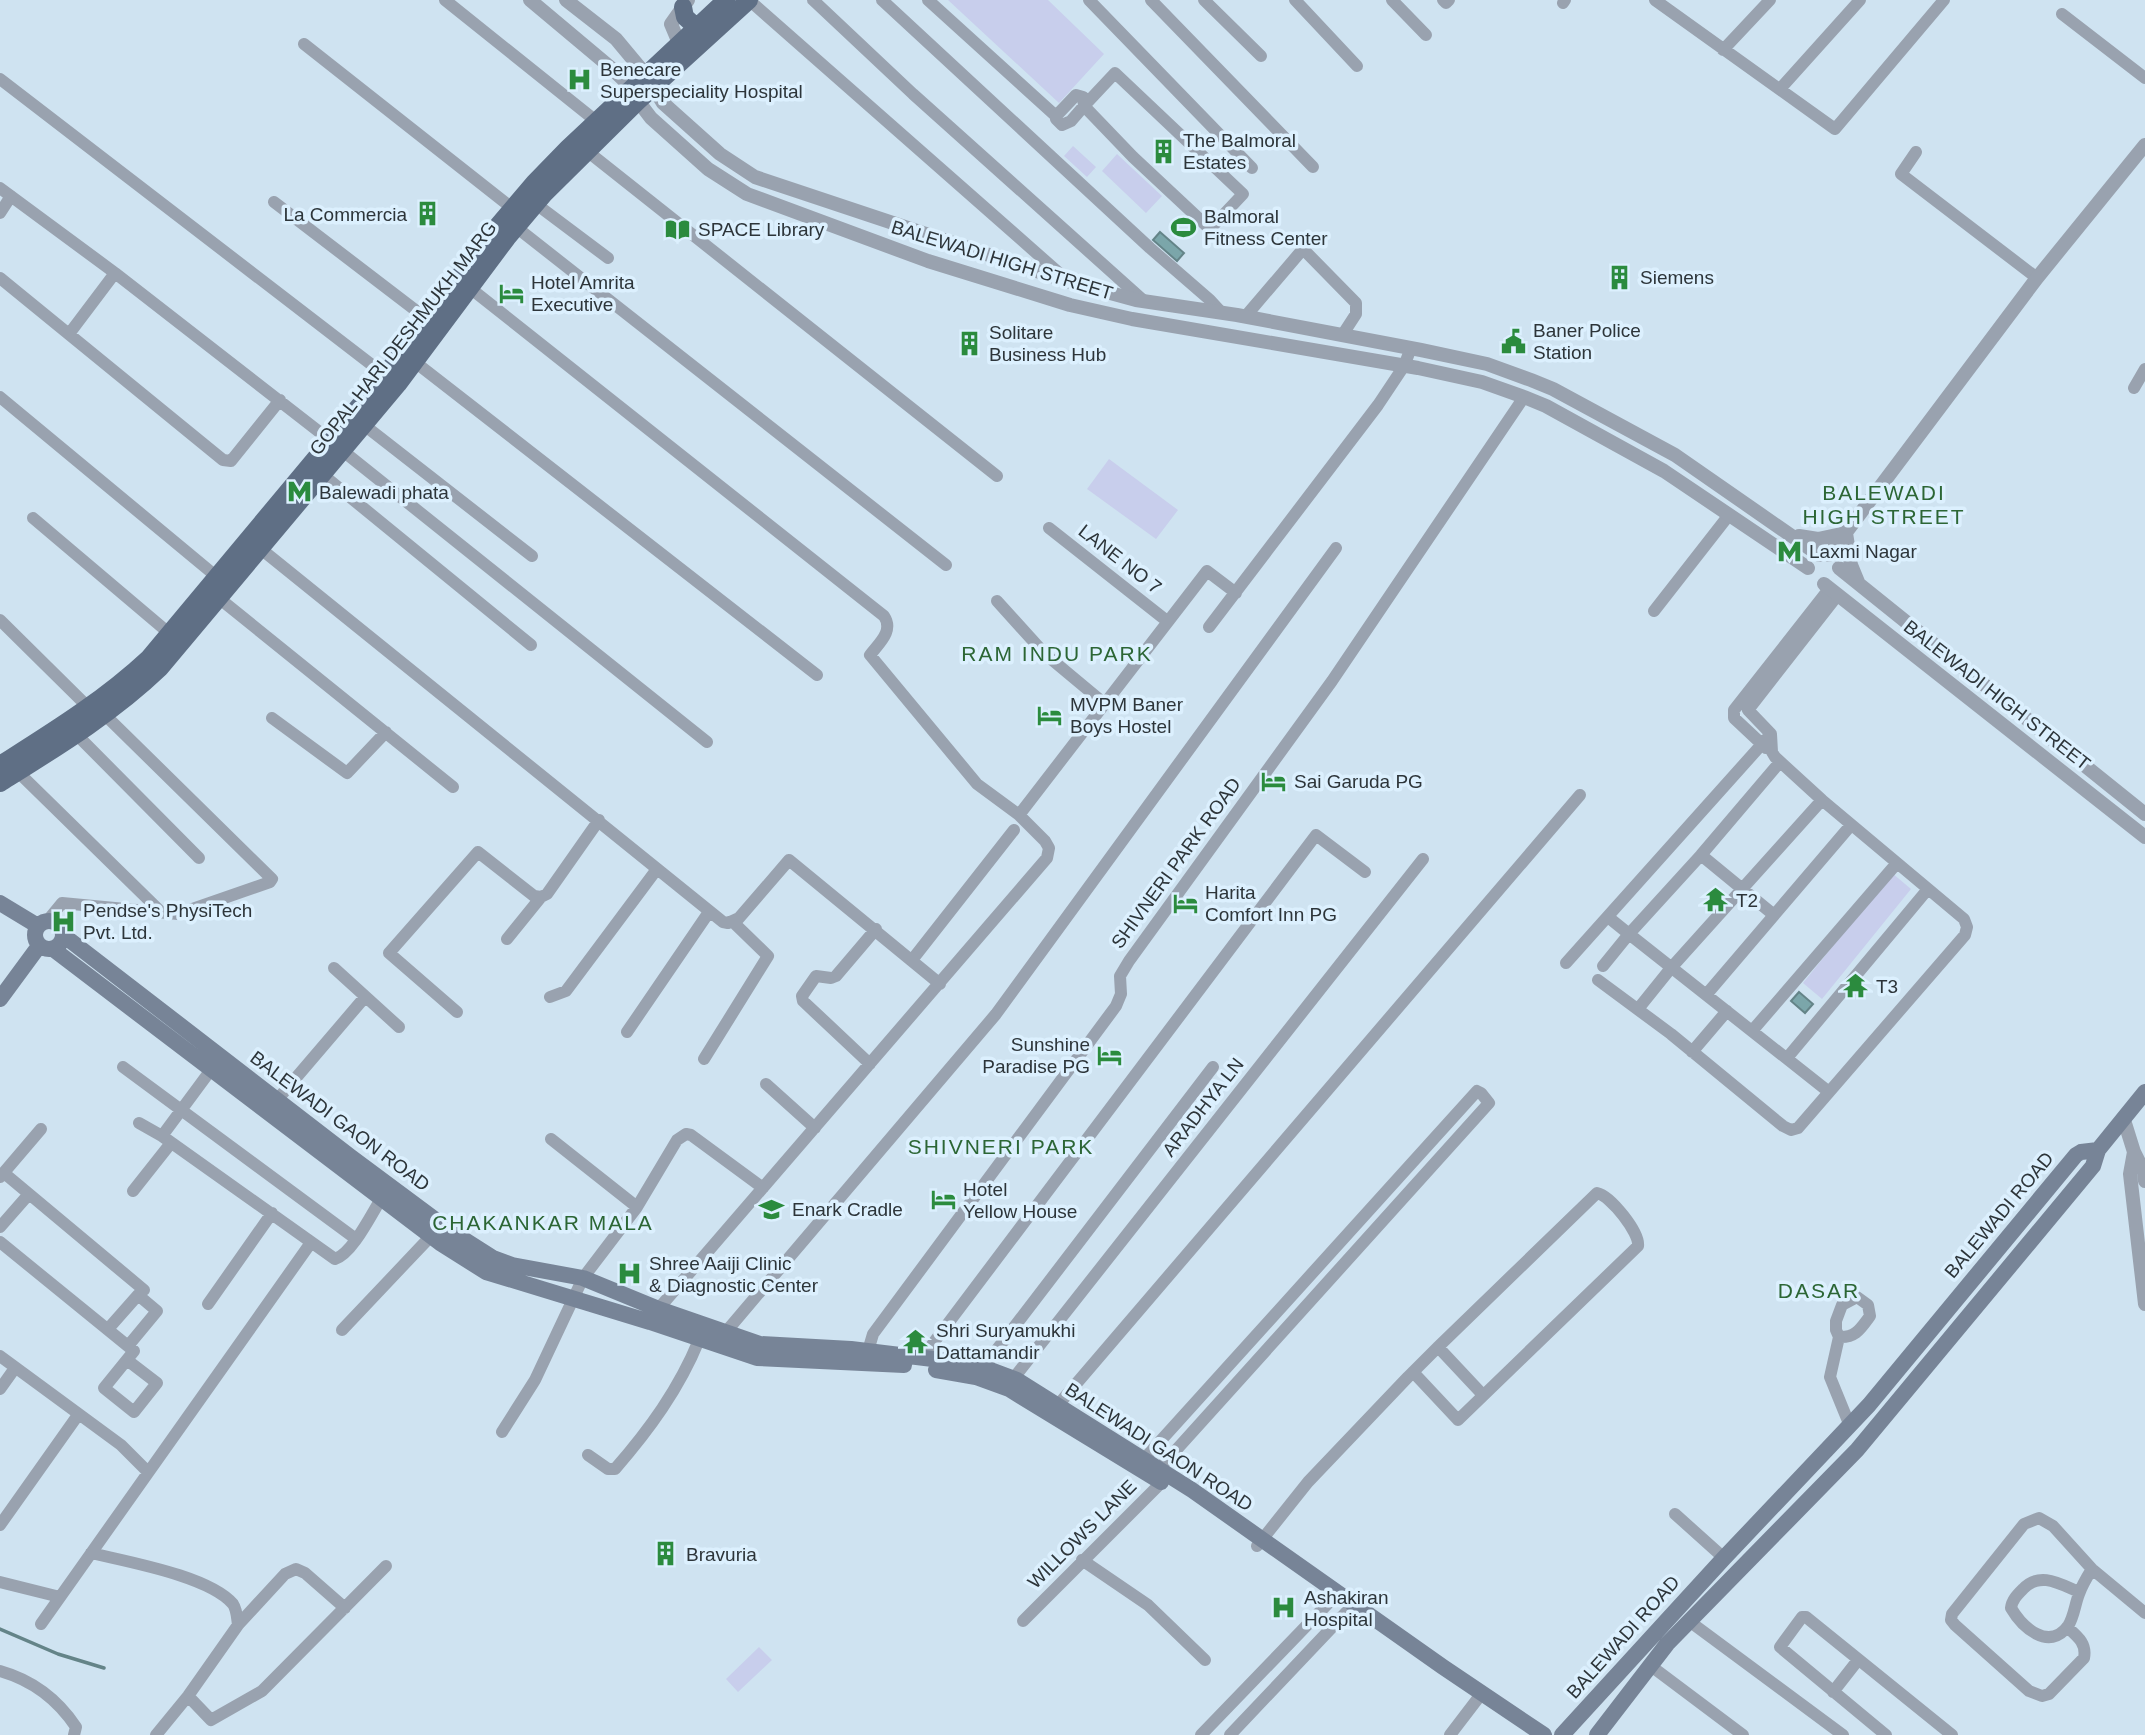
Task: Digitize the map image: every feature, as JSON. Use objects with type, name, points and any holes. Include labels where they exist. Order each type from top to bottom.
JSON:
[{"type":"main road","name":"GOPAL HARI DESHMUKH MARG","points":[[649,82],[679,43],[726,0]]},
{"type":"main road","name":"GOPAL HARI DESHMUKH MARG","points":[[0,783],[77,735],[170,634],[337,446],[386,375],[417,350],[427,319],[512,208],[548,168],[596,121],[635,94],[749,0]]},
{"type":"main road","points":[[685,3],[685,17],[696,27]]},
{"type":"main road","name":"GOPAL HARI DESHMUKH MARG","points":[[0,765],[97,711],[160,668],[323,475],[337,446],[364,425],[417,350],[470,288],[516,227],[587,151],[635,94]]},
{"type":"main road","points":[[0,903],[43,923],[58,924],[63,936],[60,944],[46,948],[0,999]]},
{"type":"main road","points":[[43,923],[34,937],[46,948]]},
{"type":"main road","name":"BALEWADI GAON ROAD","points":[[63,936],[216,1063],[386,1192],[493,1258],[512,1265],[583,1278],[699,1340],[757,1359],[917,1366],[980,1372],[1163,1475],[1544,1735]]},
{"type":"main road","name":"BALEWADI GAON ROAD","points":[[46,948],[216,1063],[277,1100],[386,1192],[431,1236],[486,1272],[574,1300],[653,1315],[760,1344],[868,1351],[926,1358],[1013,1378],[1145,1458],[1163,1475]]},
{"type":"main road","points":[[2098,1150],[2145,1092]]},
{"type":"main road","name":"BALEWADI ROAD","points":[[1562,1735],[1724,1558],[1850,1426],[2076,1156],[2081,1152],[2098,1150],[2092,1166],[1857,1450],[1689,1621],[1597,1735]]},
{"type":"main road","points":[[1724,1558],[1740,1571]]},
{"type":"main road","name":"BALEWADI GAON ROAD","points":[[1352,1605],[1525,1733]]},
{"type":"main road","points":[[1593,1701],[1612,1717]]},
{"type":"street","points":[[445,0],[596,121]]},
{"type":"street","name":"BALEWADI HIGH STREET","points":[[530,0],[635,94],[652,118],[708,169],[747,194],[928,261],[1070,305],[1132,319],[1482,382],[1546,406],[1664,471],[1808,568]]},
{"type":"street","name":"BALEWADI HIGH STREET","points":[[566,0],[616,39],[663,103],[720,154],[755,177],[1070,282],[1144,301],[1343,334],[1487,364],[1553,389],[1675,455],[1824,555]]},
{"type":"street","points":[[749,0],[1070,282]]},
{"type":"street","points":[[813,0],[913,94],[1144,301]]},
{"type":"street","points":[[882,0],[1221,312]]},
{"type":"street","points":[[928,0],[1059,122],[1066,125],[1115,73],[1243,194],[1210,229],[1133,157],[1084,106]]},
{"type":"street","points":[[1089,0],[1252,168]]},
{"type":"street","points":[[1151,0],[1313,167]]},
{"type":"street","points":[[1204,0],[1261,56]]},
{"type":"street","points":[[1295,0],[1357,66]]},
{"type":"street","points":[[1392,0],[1426,34]]},
{"type":"street","points":[[1443,0],[1446,3],[1448,0]]},
{"type":"street","points":[[1655,0],[1835,129],[1944,0]]},
{"type":"street","points":[[1723,50],[1770,0]]},
{"type":"street","points":[[1780,89],[1860,0]]},
{"type":"street","points":[[679,43],[671,24],[685,3]]},
{"type":"street","points":[[2062,14],[2145,78]]},
{"type":"street","points":[[304,44],[512,208]]},
{"type":"street","points":[[0,79],[386,375]]},
{"type":"street","points":[[1830,590],[1813,580],[1808,568],[1812,559],[1824,555],[1846,533],[2036,278],[2145,145]]},
{"type":"street","points":[[587,151],[996,476]]},
{"type":"street","points":[[1916,152],[1900,174],[2036,278]]},
{"type":"street","points":[[0,213],[5,192],[115,272],[280,400],[707,742]]},
{"type":"street","points":[[274,202],[427,319]]},
{"type":"street","points":[[536,204],[608,258]]},
{"type":"street","points":[[516,227],[946,565]]},
{"type":"street","points":[[1245,317],[1303,250],[1356,303],[1356,314],[1343,334]]},
{"type":"street","points":[[69,334],[115,272]]},
{"type":"street","points":[[0,278],[223,460],[231,461],[280,400]]},
{"type":"street","points":[[470,288],[884,616],[888,621],[888,628],[870,655],[976,783],[1019,815],[1049,848],[1046,858],[940,984],[653,1315]]},
{"type":"street","points":[[1209,627],[1371,415],[1404,366],[1411,348]]},
{"type":"street","points":[[417,350],[817,675]]},
{"type":"street","points":[[1449,375],[1454,357]]},
{"type":"street","points":[[2134,388],[2145,369]]},
{"type":"street","points":[[0,397],[218,577]]},
{"type":"street","name":"SHIVNERI PARK ROAD","points":[[868,1351],[873,1334],[1116,1006],[1121,993],[1120,976],[1129,961],[1332,681],[1524,397]]},
{"type":"street","points":[[364,425],[532,556]]},
{"type":"street","points":[[323,475],[531,645]]},
{"type":"street","points":[[1654,611],[1729,515]]},
{"type":"street","points":[[33,519],[170,634]]},
{"type":"street","name":"LANE NO 7","points":[[1049,528],[1167,621]]},
{"type":"street","points":[[1783,529],[1811,540],[1846,533]]},
{"type":"street","points":[[1846,533],[1851,565],[1862,588]]},
{"type":"street","points":[[725,1333],[996,1014],[1336,548]]},
{"type":"street","points":[[261,550],[723,922],[733,922],[739,918],[789,860],[940,984]]},
{"type":"street","points":[[1733,715],[1748,710],[1830,590],[1839,568],[1836,560],[1824,555]]},
{"type":"street","name":"BALEWADI HIGH STREET","points":[[1839,568],[2145,814]]},
{"type":"street","points":[[1019,815],[1207,571],[1236,593]]},
{"type":"street","points":[[1733,715],[1744,695],[1830,590]]},
{"type":"street","name":"BALEWADI HIGH STREET","points":[[1830,590],[2145,837]]},
{"type":"street","points":[[220,599],[453,787]]},
{"type":"street","points":[[997,601],[1045,654],[1105,704]]},
{"type":"street","points":[[0,620],[272,879],[181,918],[161,912],[62,903],[43,923]]},
{"type":"street","points":[[1603,967],[1700,855],[1771,753],[1771,734],[1748,710]]},
{"type":"street","points":[[1598,980],[1791,1130],[1798,1128],[1965,935],[1967,927],[1964,919],[1822,800],[1733,715]]},
{"type":"street","points":[[272,718],[347,773],[386,732]]},
{"type":"street","points":[[77,735],[199,858]]},
{"type":"street","points":[[1566,963],[1608,916],[1771,753]]},
{"type":"street","points":[[18,772],[161,912]]},
{"type":"street","points":[[1058,1405],[1580,795]]},
{"type":"street","points":[[1637,1009],[1822,800]]},
{"type":"street","points":[[507,939],[541,897],[547,894],[599,820]]},
{"type":"street","points":[[1706,995],[1851,825]]},
{"type":"street","points":[[912,960],[1014,830]]},
{"type":"street","points":[[926,1358],[931,1346],[1316,835],[1365,872]]},
{"type":"street","points":[[457,1012],[390,953],[478,852],[534,896],[541,897]]},
{"type":"street","points":[[1700,855],[1774,915]]},
{"type":"street","name":"ARADHYA LN","points":[[1013,1378],[1423,859]]},
{"type":"street","points":[[1752,1031],[1897,863]]},
{"type":"street","points":[[550,998],[566,991],[657,869]]},
{"type":"street","points":[[1787,1058],[1928,889]]},
{"type":"street","points":[[627,1032],[709,912]]},
{"type":"street","points":[[1608,916],[1829,1092]]},
{"type":"street","points":[[704,1059],[768,956],[733,922]]},
{"type":"street","points":[[870,1064],[803,1001],[802,996],[816,976],[836,976],[876,929]]},
{"type":"street","points":[[334,968],[399,1027]]},
{"type":"street","points":[[277,1100],[365,997]]},
{"type":"street","points":[[1692,1052],[1727,1011]]},
{"type":"street","points":[[133,1191],[182,1111],[216,1063]]},
{"type":"street","points":[[123,1067],[356,1239]]},
{"type":"street","points":[[980,1372],[1213,1067]]},
{"type":"street","points":[[766,1084],[815,1128]]},
{"type":"street","name":"WILLOWS LANE","points":[[1023,1621],[1163,1475],[1173,1451],[1489,1103],[1481,1093],[1477,1091],[1160,1440]]},
{"type":"street","points":[[2124,1120],[2139,1156],[2145,1181]]},
{"type":"street","points":[[139,1123],[167,1139],[272,1213],[310,1244],[335,1259],[341,1257],[356,1239],[386,1192]]},
{"type":"street","points":[[40,1129],[2,1175],[29,1194],[144,1290]]},
{"type":"street","points":[[502,1432],[535,1380],[583,1278],[638,1207],[677,1139],[685,1134],[691,1135],[763,1188]]},
{"type":"street","points":[[551,1139],[638,1207]]},
{"type":"street","points":[[2139,1156],[2130,1174],[2145,1304]]},
{"type":"street","points":[[1259,1542],[1308,1482],[1413,1372],[1597,1193],[1609,1199],[1638,1236],[1638,1246],[1458,1420],[1413,1372]]},
{"type":"street","points":[[0,1227],[29,1194]]},
{"type":"street","points":[[208,1304],[272,1213]]},
{"type":"street","points":[[342,1330],[431,1236]]},
{"type":"street","points":[[0,1241],[134,1350],[127,1360]]},
{"type":"street","points":[[41,1624],[310,1244]]},
{"type":"street","points":[[108,1329],[138,1295],[157,1311],[128,1346]]},
{"type":"street","points":[[1839,1338],[1830,1377],[1850,1426]]},
{"type":"street","points":[[588,1455],[608,1469],[615,1469],[640,1441],[672,1394],[687,1370],[699,1340]]},
{"type":"street","points":[[1438,1347],[1483,1395]]},
{"type":"street","points":[[0,1356],[121,1445],[148,1472]]},
{"type":"street","points":[[0,1388],[15,1368]]},
{"type":"street","points":[[0,1525],[78,1415]]},
{"type":"street","points":[[1145,1458],[1160,1440],[1173,1451]]},
{"type":"street","points":[[1675,1514],[1724,1558]]},
{"type":"street","points":[[2067,1626],[2081,1640],[2086,1651],[2084,1658],[2049,1694],[2042,1696],[2029,1690],[1951,1620],[1954,1608],[2024,1524],[2039,1518],[2053,1526],[2092,1569],[2145,1613]]},
{"type":"street","points":[[91,1553],[198,1581],[232,1604],[237,1612],[237,1625]]},
{"type":"street","points":[[1082,1560],[1148,1605],[1206,1660]]},
{"type":"street","points":[[188,1696],[211,1720],[262,1691],[387,1566]]},
{"type":"street","points":[[156,1735],[188,1696],[237,1625],[285,1574],[296,1569],[305,1573],[345,1608]]},
{"type":"street","points":[[2079,1592],[2047,1579],[2037,1580],[2026,1586],[2012,1601],[2011,1608],[2017,1618],[2036,1635],[2046,1638],[2057,1634],[2067,1626],[2079,1592],[2092,1569]]},
{"type":"street","points":[[0,1582],[60,1597]]},
{"type":"street","points":[[1201,1735],[1337,1595]]},
{"type":"street","points":[[1230,1735],[1352,1605]]},
{"type":"street","points":[[1886,1735],[1780,1647],[1802,1617],[1952,1735]]},
{"type":"street","points":[[1689,1621],[1843,1735]]},
{"type":"street","points":[[1833,1692],[1858,1660]]},
{"type":"street","points":[[1651,1666],[1743,1735]]},
{"type":"street","points":[[0,1671],[15,1675],[62,1707],[76,1727],[74,1735]]},
{"type":"street","points":[[1450,1735],[1479,1697]]},
{"type":"shaded area","points":[[948,0],[1048,0],[1104,54],[1059,103]]},
{"type":"shaded area","points":[[1073,146],[1096,167],[1087,177],[1064,156]]},
{"type":"shaded area","points":[[1117,154],[1162,196],[1146,213],[1102,171]]},
{"type":"shaded area","points":[[1160,232],[1184,253],[1177,261],[1153,240]]},
{"type":"shaded area","points":[[1109,459],[1178,510],[1156,539],[1087,489]]},
{"type":"shaded area","points":[[1892,873],[1911,889],[1822,999],[1803,983]]},
{"type":"shaded area","points":[[1799,992],[1813,1004],[1805,1013],[1791,1001]]},
{"type":"shaded area","points":[[759,1647],[772,1660],[738,1692],[726,1679]]},
{"type":"waterway","points":[[0,1629],[58,1654],[104,1668]]},
{"type":"place","name":"Benecare Superspeciality Hospital","points":[[580,80]]},
{"type":"place","name":"The Balmoral Estates","points":[[1163,151]]},
{"type":"place","name":"La Commercia","points":[[427,214]]},
{"type":"place","name":"Balmoral Fitness Center","points":[[1184,227]]},
{"type":"place","name":"SPACE Library","points":[[678,229]]},
{"type":"place","name":"Siemens","points":[[1620,277]]},
{"type":"place","name":"Hotel Amrita Executive","points":[[511,293]]},
{"type":"place","name":"Baner Police Station","points":[[1513,341]]},
{"type":"place","name":"Solitare Business Hub","points":[[969,343]]},
{"type":"place","name":"Balewadi phata","points":[[299,492]]},
{"type":"place","name":"Laxmi Nagar","points":[[1789,551]]},
{"type":"place","name":"MVPM Baner Boys Hostel","points":[[1050,715]]},
{"type":"place","name":"Sai Garuda PG","points":[[1274,781]]},
{"type":"place","name":"T2","points":[[1716,900]]},
{"type":"place","name":"Harita Comfort Inn PG","points":[[1185,903]]},
{"type":"place","name":"Pendse's PhysiTech Pvt. Ltd.","points":[[63,921]]},
{"type":"place","name":"T3","points":[[1856,986]]},
{"type":"place","name":"Sunshine Paradise PG","points":[[1110,1055]]},
{"type":"place","name":"Hotel Yellow House","points":[[943,1200]]},
{"type":"place","name":"Enark Cradle","points":[[772,1209]]},
{"type":"place","name":"Shree Aaiji Clinic & Diagnostic Center","points":[[629,1274]]},
{"type":"place","name":"Shri Suryamukhi Dattamandir","points":[[916,1341]]},
{"type":"place","name":"Bravuria","points":[[666,1554]]},
{"type":"place","name":"Ashakiran Hospital","points":[[1284,1608]]},
{"type":"district","name":"BALEWADI HIGH STREET","points":[[1884,504]]},
{"type":"district","name":"RAM INDU PARK","points":[[1057,653]]},
{"type":"district","name":"SHIVNERI PARK","points":[[1001,1146]]},
{"type":"district","name":"CHAKANKAR MALA","points":[[543,1222]]},
{"type":"district","name":"DASAR","points":[[1819,1290]]}]
